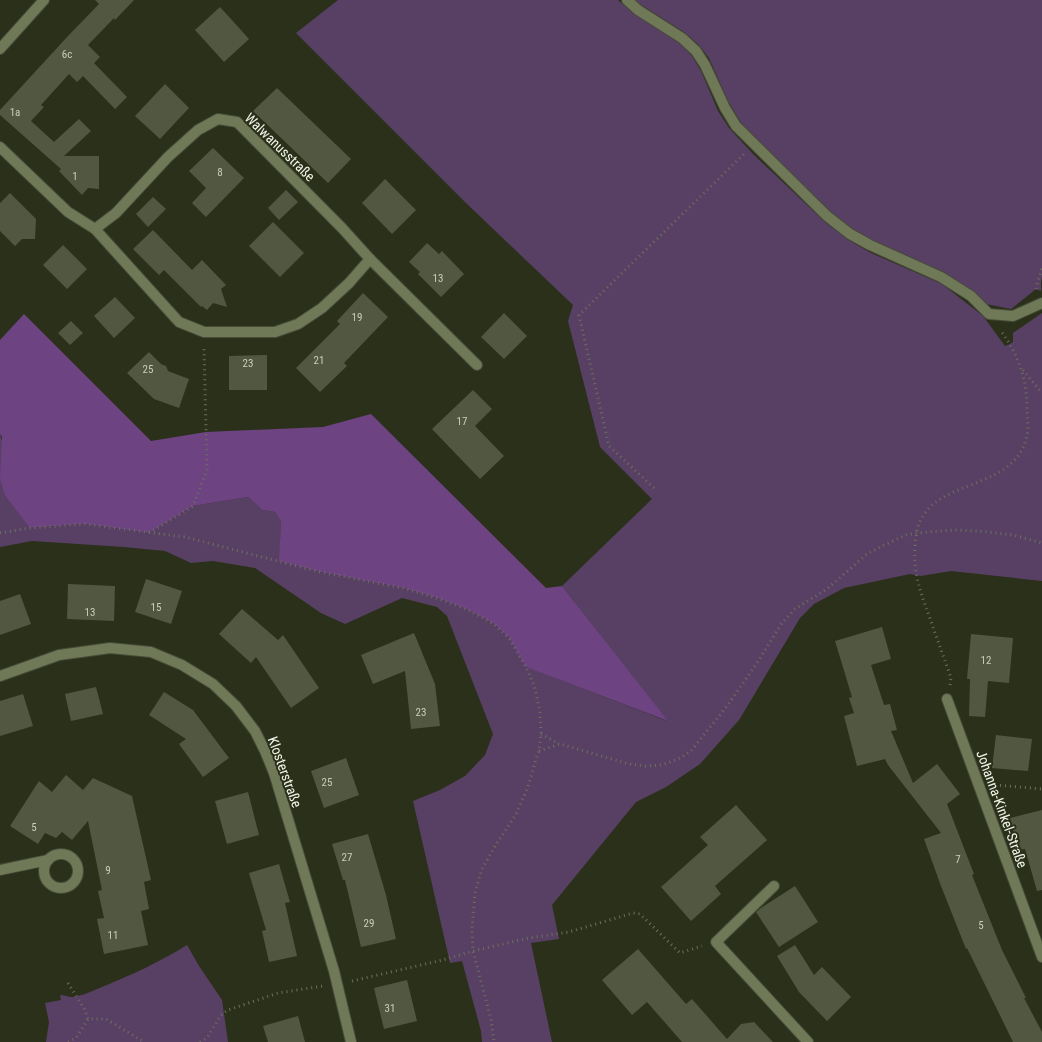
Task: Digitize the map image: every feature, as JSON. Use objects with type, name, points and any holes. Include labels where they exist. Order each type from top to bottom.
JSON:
[{"type":"street","points":[[0,49],[44,0]]},
{"type":"street","points":[[627,0],[638,10],[682,38],[696,51],[736,126],[827,216],[850,234],[941,277],[971,296],[990,314],[1013,316],[1040,304]]},
{"type":"street","name":"Walwanusstraße","points":[[95,229],[116,213],[168,157],[198,130],[218,119],[237,122],[342,228],[370,259],[477,365]]},
{"type":"street","points":[[0,147],[68,212],[95,229],[178,322],[204,332],[275,332],[298,324],[322,308],[349,283],[370,259]]},
{"type":"street","name":"Klosterstraße","points":[[0,676],[59,655],[110,648],[151,652],[182,665],[213,684],[236,706],[254,731],[274,773],[337,984],[351,1042]]},
{"type":"street","name":"Johanna-Kinkel-Straße","points":[[947,699],[1042,956]]},
{"type":"street","points":[[0,870],[48,860]]},
{"type":"street","points":[[774,886],[716,942],[808,1042]]},
{"type":"path","points":[[654,488],[608,446],[579,315],[754,144]]},
{"type":"path","points":[[1040,304],[1036,289],[1042,267]]},
{"type":"path","points":[[990,314],[1010,344],[1022,370],[1042,393]]},
{"type":"path","points":[[149,533],[193,506],[207,470],[204,332]]},
{"type":"path","points":[[951,678],[917,581],[914,559],[916,533],[928,509],[946,495],[995,475],[1017,459],[1027,436],[1027,406],[1022,370]]},
{"type":"path","points":[[0,533],[30,528],[85,524],[185,537],[320,572],[403,588],[440,599],[468,610],[494,624],[509,638],[534,685],[540,711],[541,734],[539,751],[528,786],[515,816],[482,869],[475,893],[472,929],[473,951],[491,1019],[494,1042]]},
{"type":"path","points":[[541,734],[560,744],[629,764],[645,766],[662,765],[678,759],[691,751],[721,714],[757,663],[782,623],[796,609],[826,589],[867,554],[906,535],[954,530],[1012,535],[1042,543]]},
{"type":"path","points":[[539,751],[560,744]]},
{"type":"path","points":[[978,783],[1042,789]]},
{"type":"path","points":[[200,1042],[207,1038],[221,1016],[228,1010],[278,993],[337,984],[529,938],[570,932],[632,913],[640,914],[680,953],[716,942]]},
{"type":"path","points":[[68,983],[85,1010],[88,1019]]},
{"type":"path","points":[[68,1042],[76,1038],[88,1019]]},
{"type":"path","points":[[88,1019],[106,1019],[144,1042]]},
{"type":"path","points":[[76,1038],[79,1042]]},
{"type":"shaded area","points":[[338,0],[618,0],[633,13],[681,44],[692,56],[701,71],[718,111],[729,128],[753,154],[826,223],[850,241],[871,253],[942,284],[983,316],[1005,346],[1013,342],[1013,333],[1042,313],[1042,581],[951,571],[921,576],[910,574],[844,588],[814,604],[800,618],[739,720],[700,764],[666,787],[636,802],[552,905],[559,939],[531,943],[552,1042],[482,1042],[481,1031],[462,961],[450,963],[413,801],[440,790],[465,776],[485,755],[493,734],[447,616],[437,607],[402,598],[345,624],[321,613],[255,568],[213,561],[191,563],[165,551],[124,547],[32,541],[0,547],[0,434],[30,528],[85,524],[149,533],[193,506],[248,497],[262,510],[275,512],[281,520],[280,561],[320,572],[403,588],[468,610],[494,624],[509,638],[527,667],[667,721],[562,586],[652,499],[600,447],[568,321],[573,305],[465,202],[296,33]]},
{"type":"shaded area","points":[[635,0],[1042,0],[1041,291],[1036,289],[1011,309],[986,304],[974,293],[943,272],[872,242],[851,230],[830,214],[743,126],[728,101],[709,58],[698,44],[684,32]]},
{"type":"shaded area","points":[[24,314],[151,441],[206,432],[323,427],[371,414],[546,588],[562,586],[668,721],[526,667],[509,638],[494,624],[468,610],[403,588],[320,572],[279,561],[281,521],[275,512],[262,510],[248,497],[193,506],[149,533],[85,524],[30,528],[5,495],[0,479],[2,437],[0,434],[0,340]]},
{"type":"shaded area","points":[[187,945],[222,1000],[228,1042],[46,1042],[49,1022],[45,1003],[61,1000],[60,995],[75,997],[83,995],[145,968]]},
{"type":"building","points":[[95,0],[134,0],[88,45],[100,57],[94,63],[127,97],[115,109],[83,76],[77,82],[69,74],[41,105],[44,107],[31,121],[54,142],[79,119],[91,131],[64,156],[99,156],[99,189],[88,188],[82,195],[59,171],[61,169],[0,115],[0,110],[99,4]]},
{"type":"building","points":[[220,7],[249,39],[224,62],[195,30]]},
{"type":"building","points":[[165,84],[189,108],[160,139],[135,116]]},
{"type":"building","points":[[277,88],[351,159],[328,183],[253,111]]},
{"type":"building","points":[[213,148],[244,178],[206,217],[192,203],[206,188],[189,171]]},
{"type":"building","points":[[385,179],[416,210],[392,234],[362,203]]},
{"type":"building","points":[[286,190],[298,202],[279,220],[268,208]]},
{"type":"building","points":[[10,193],[36,219],[35,239],[22,239],[15,246],[0,231],[0,203]]},
{"type":"building","points":[[153,197],[166,209],[148,227],[136,214]]},
{"type":"building","points":[[273,222],[304,253],[280,277],[249,246]]},
{"type":"building","points":[[153,230],[192,270],[202,260],[226,285],[221,289],[227,307],[213,303],[207,310],[201,307],[164,270],[159,275],[133,249]]},
{"type":"building","points":[[427,243],[439,254],[442,251],[464,274],[441,297],[409,262]]},
{"type":"building","points":[[63,245],[87,269],[67,289],[43,265]]},
{"type":"building","points":[[363,293],[388,317],[344,363],[347,366],[320,392],[296,368],[340,324],[337,321]]},
{"type":"building","points":[[115,297],[135,318],[114,338],[94,316]]},
{"type":"building","points":[[504,313],[527,336],[504,359],[481,337]]},
{"type":"building","points":[[71,321],[83,333],[70,345],[58,333]]},
{"type":"building","points":[[149,352],[161,364],[166,366],[168,371],[189,379],[179,408],[154,399],[127,373]]},
{"type":"building","points":[[267,355],[267,390],[229,390],[229,356]]},
{"type":"building","points":[[473,390],[492,409],[475,426],[504,456],[480,479],[432,429]]},
{"type":"building","points":[[146,579],[182,591],[171,624],[135,612]]},
{"type":"building","points":[[68,584],[115,586],[114,621],[67,619]]},
{"type":"building","points":[[20,594],[31,624],[0,635],[0,601]]},
{"type":"building","points":[[242,609],[278,640],[283,635],[319,688],[291,708],[256,657],[251,663],[219,634]]},
{"type":"building","points":[[882,627],[891,659],[871,665],[884,705],[890,704],[897,730],[891,731],[913,783],[937,764],[960,794],[947,804],[974,874],[972,875],[1002,950],[1042,1032],[1042,1042],[1013,1042],[966,949],[924,839],[941,833],[885,759],[857,766],[844,716],[854,713],[849,698],[852,697],[835,641]]},
{"type":"building","points":[[414,633],[435,684],[440,726],[411,729],[405,671],[373,684],[361,655]]},
{"type":"building","points":[[971,634],[1013,638],[1009,683],[988,681],[985,717],[969,716],[970,679],[967,679]]},
{"type":"building","points":[[96,687],[103,714],[71,721],[65,694]]},
{"type":"building","points":[[164,692],[193,710],[229,758],[203,777],[179,744],[186,739],[149,715]]},
{"type":"building","points":[[23,694],[33,726],[0,736],[0,701]]},
{"type":"building","points":[[996,735],[1032,739],[1028,771],[992,768]]},
{"type":"building","points":[[346,758],[359,795],[324,808],[311,771]]},
{"type":"building","points":[[66,775],[83,790],[93,778],[132,796],[151,880],[144,882],[149,909],[141,911],[148,945],[104,954],[97,919],[104,918],[98,891],[102,890],[88,821],[72,840],[62,832],[56,838],[45,833],[38,844],[10,826],[39,781],[52,792]]},
{"type":"building","points":[[248,792],[259,835],[227,844],[215,801]]},
{"type":"building","points":[[736,805],[767,840],[715,886],[721,894],[691,921],[661,887],[708,845],[700,837]]},
{"type":"building","points":[[1042,810],[1042,890],[1037,891],[1025,849],[1018,850],[1010,818]]},
{"type":"building","points":[[368,834],[386,895],[396,939],[361,947],[345,880],[343,880],[332,844]]},
{"type":"building","points":[[279,864],[290,902],[285,903],[297,956],[269,962],[262,931],[266,930],[249,873]]},
{"type":"building","points":[[795,886],[818,922],[779,947],[756,912]]},
{"type":"building","points":[[795,945],[814,975],[822,967],[851,997],[827,1021],[799,992],[777,956]]},
{"type":"building","points":[[638,949],[686,1004],[692,999],[727,1039],[741,1024],[754,1022],[773,1042],[682,1042],[647,1002],[632,1015],[602,980]]},
{"type":"building","points":[[407,980],[417,1021],[384,1029],[374,988]]},
{"type":"building","points":[[298,1016],[305,1042],[268,1042],[263,1026]]}]
